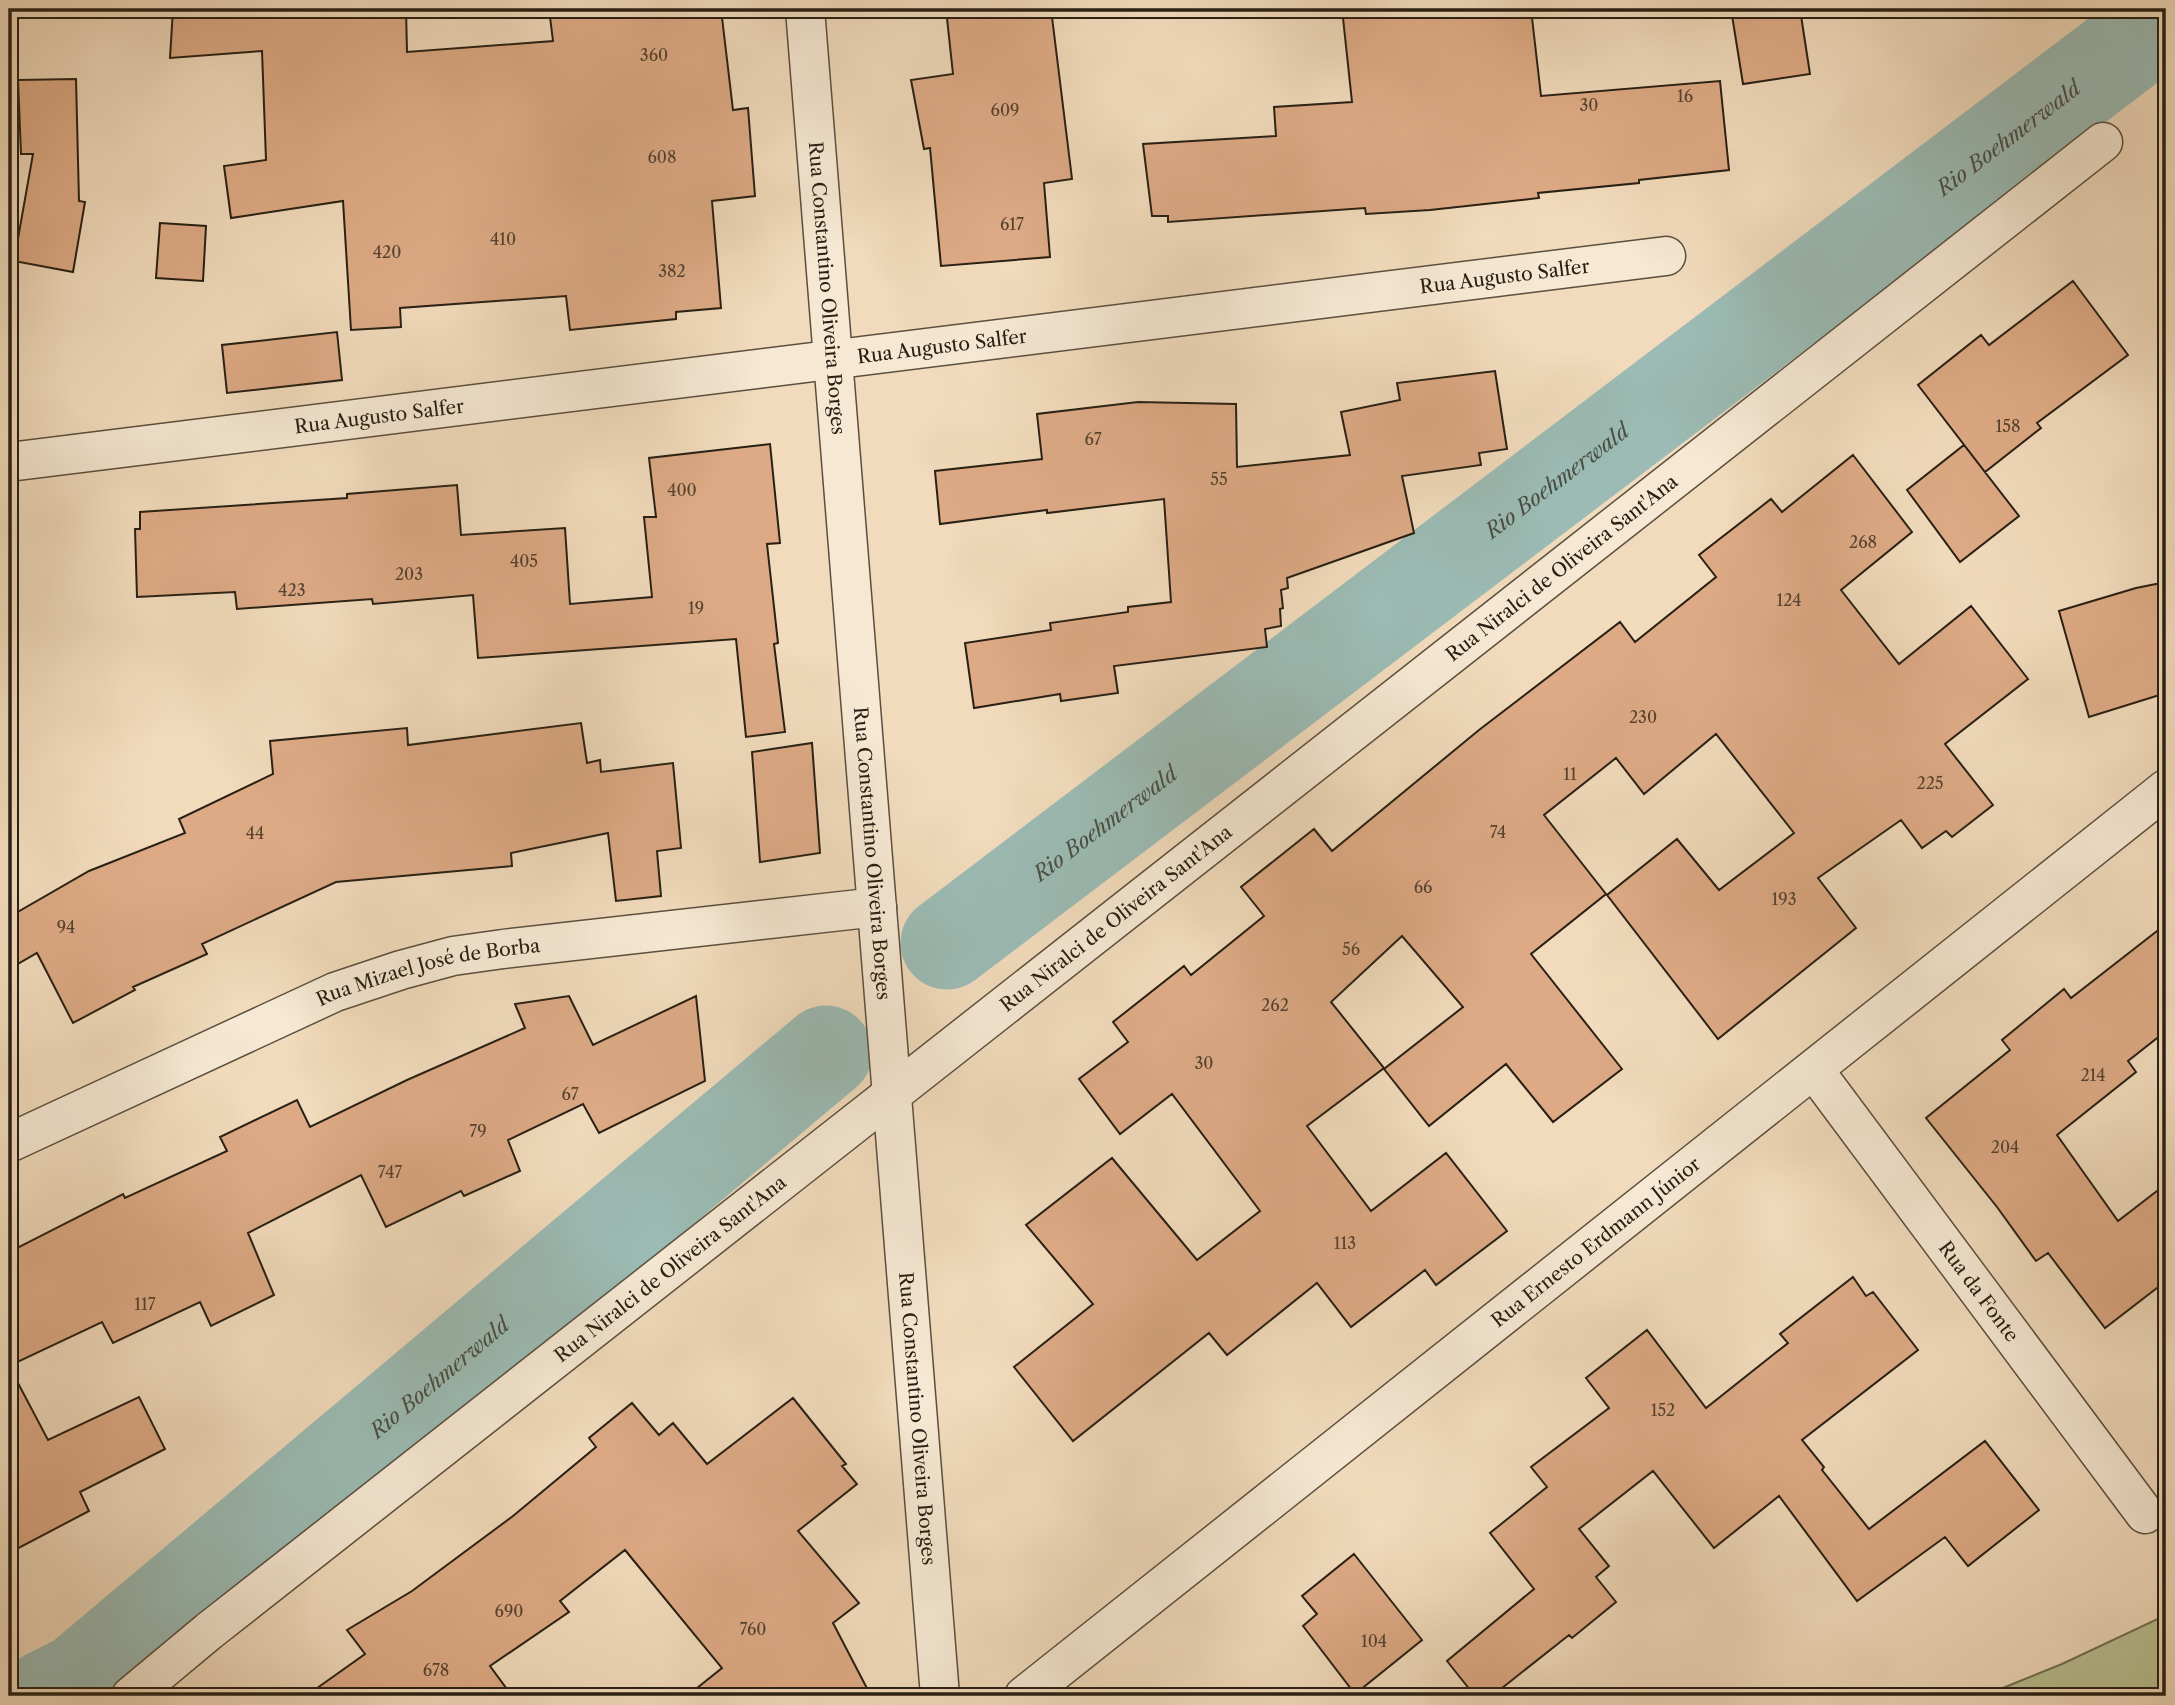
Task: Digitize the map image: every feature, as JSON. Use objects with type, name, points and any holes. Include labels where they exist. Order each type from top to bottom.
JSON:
[{"type":"street","name":"Rua Constantino Oliveira Borges","points":[[805,9],[940,1696]]},
{"type":"street","name":"Rua Niralci de Oliveira Sant'Ana","points":[[131,1696],[209,1631],[2103,142]]},
{"type":"street","name":"Rua Augusto Salfer","points":[[9,462],[1666,256]]},
{"type":"street","name":"Rua Ernesto Erdmann Júnior","points":[[1024,1696],[2166,789]]},
{"type":"street","name":"Rua Mizael José de Borba","points":[[9,1143],[335,992],[401,970],[453,956],[503,948],[877,907]]},
{"type":"street","name":"Rua da Fonte","points":[[1814,1070],[2144,1514]]},
{"type":"green space","points":[[2166,1615],[2166,1696],[1983,1696],[2062,1664]]},
{"type":"building","points":[[173,9],[406,9],[407,52],[553,41],[550,17],[576,15],[576,9],[721,9],[733,110],[748,108],[755,196],[712,201],[721,308],[676,312],[676,319],[570,330],[566,296],[400,308],[401,327],[351,330],[343,201],[231,218],[224,166],[266,160],[262,51],[170,58]]},
{"type":"building","points":[[946,9],[1051,9],[1072,179],[1044,183],[1050,257],[941,266],[930,148],[924,149],[911,80],[953,74]]},
{"type":"building","points":[[1416,9],[1531,9],[1541,96],[1720,81],[1729,170],[1639,180],[1639,183],[1538,193],[1539,198],[1430,210],[1366,214],[1365,208],[1168,222],[1168,216],[1152,216],[1143,144],[1276,136],[1274,107],[1352,102],[1343,18]]},
{"type":"building","points":[[1731,9],[1800,9],[1810,74],[1743,84]]},
{"type":"building","points":[[76,79],[79,201],[85,202],[73,272],[14,261],[33,154],[21,154],[18,80]]},
{"type":"building","points":[[160,223],[206,226],[203,281],[156,278]]},
{"type":"building","points":[[2073,281],[2128,355],[2037,423],[2041,428],[1985,472],[1918,385],[1981,335],[1989,345]]},
{"type":"building","points":[[337,332],[342,380],[227,393],[222,345]]},
{"type":"building","points":[[1495,371],[1507,449],[1479,453],[1481,465],[1402,476],[1414,533],[1287,578],[1288,588],[1281,590],[1281,626],[1265,629],[1267,647],[1114,666],[1118,693],[1061,701],[1060,694],[974,708],[965,643],[1051,630],[1050,623],[1128,612],[1128,607],[1171,602],[1164,499],[940,524],[935,471],[1042,459],[1037,414],[1138,402],[1236,404],[1237,467],[1350,455],[1341,412],[1400,400],[1397,383]]},
{"type":"building","points":[[770,444],[780,543],[767,544],[778,643],[774,644],[785,732],[746,737],[736,639],[478,658],[473,595],[373,604],[372,599],[237,609],[235,592],[137,597],[135,529],[140,529],[140,512],[347,498],[347,494],[457,485],[461,535],[565,528],[570,604],[652,597],[644,517],[656,517],[649,458]]},
{"type":"building","points":[[1964,445],[2019,516],[1960,562],[1907,490]]},
{"type":"building","points":[[1853,455],[1912,532],[1841,590],[1899,664],[1971,606],[2028,679],[1945,744],[1993,805],[1952,837],[1946,831],[1922,848],[1901,820],[1818,878],[1856,928],[1718,1039],[1607,895],[1677,839],[1719,890],[1794,833],[1716,734],[1644,794],[1616,758],[1544,815],[1606,894],[1531,954],[1622,1069],[1553,1122],[1506,1064],[1429,1126],[1384,1069],[1463,1007],[1402,936],[1331,1002],[1384,1068],[1307,1126],[1371,1211],[1446,1153],[1507,1231],[1436,1285],[1425,1270],[1351,1327],[1317,1283],[1227,1355],[1209,1333],[1073,1441],[1014,1367],[1093,1304],[1026,1225],[1112,1158],[1197,1260],[1260,1211],[1172,1094],[1120,1134],[1079,1079],[1128,1042],[1113,1022],[1184,966],[1191,975],[1264,916],[1241,887],[1314,829],[1332,851],[1479,730],[1620,622],[1635,642],[1716,577],[1699,555],[1771,499],[1782,512]]},
{"type":"building","points":[[2166,582],[2166,693],[2089,717],[2059,611]]},
{"type":"building","points":[[581,723],[587,763],[600,760],[601,772],[673,763],[681,848],[657,851],[661,896],[616,901],[608,833],[511,853],[512,866],[336,882],[202,944],[207,954],[133,987],[135,990],[73,1023],[37,953],[9,969],[9,917],[89,871],[185,833],[179,819],[273,774],[270,741],[407,728],[408,745]]},
{"type":"building","points":[[812,743],[820,853],[760,862],[752,752]]},
{"type":"building","points":[[2166,924],[2166,1031],[2128,1061],[2136,1072],[2057,1135],[2118,1221],[2166,1184],[2166,1281],[2105,1328],[2048,1253],[2036,1261],[1926,1118],[2010,1050],[2002,1040],[2064,989],[2071,998]]},
{"type":"building","points":[[569,996],[593,1045],[696,996],[705,1081],[599,1133],[583,1104],[508,1140],[520,1171],[464,1196],[461,1191],[386,1227],[361,1175],[248,1233],[274,1295],[211,1326],[200,1302],[113,1343],[102,1322],[9,1366],[9,1252],[123,1194],[125,1198],[227,1151],[220,1137],[297,1100],[310,1127],[407,1080],[525,1028],[515,1004]]},
{"type":"building","points":[[1853,1277],[1866,1296],[1873,1292],[1918,1350],[1802,1440],[1869,1529],[1985,1441],[2039,1510],[1968,1566],[1945,1537],[1857,1601],[1779,1496],[1714,1548],[1653,1471],[1579,1529],[1609,1566],[1596,1577],[1616,1602],[1572,1638],[1569,1635],[1492,1696],[1475,1696],[1447,1661],[1534,1589],[1490,1533],[1547,1487],[1531,1467],[1609,1408],[1586,1378],[1647,1330],[1706,1408],[1788,1343],[1780,1334]]},
{"type":"building","points":[[9,1366],[48,1440],[139,1397],[165,1449],[80,1492],[89,1511],[9,1553]]},
{"type":"building","points":[[793,1398],[846,1464],[842,1466],[857,1484],[798,1531],[859,1603],[833,1623],[871,1696],[687,1696],[722,1668],[625,1550],[560,1601],[569,1612],[490,1666],[512,1696],[306,1696],[365,1654],[347,1630],[412,1591],[513,1516],[596,1447],[589,1438],[632,1403],[659,1435],[673,1423],[707,1464]]},
{"type":"building","points":[[1354,1554],[1422,1640],[1355,1694],[1303,1626],[1317,1614],[1302,1596]]},
{"type":"waterway","name":"Rio Boehmerwald","points":[[947,943],[2166,18]]},
{"type":"waterway","name":"Rio Boehmerwald","points":[[47,1696],[79,1680],[826,1052]]}]
